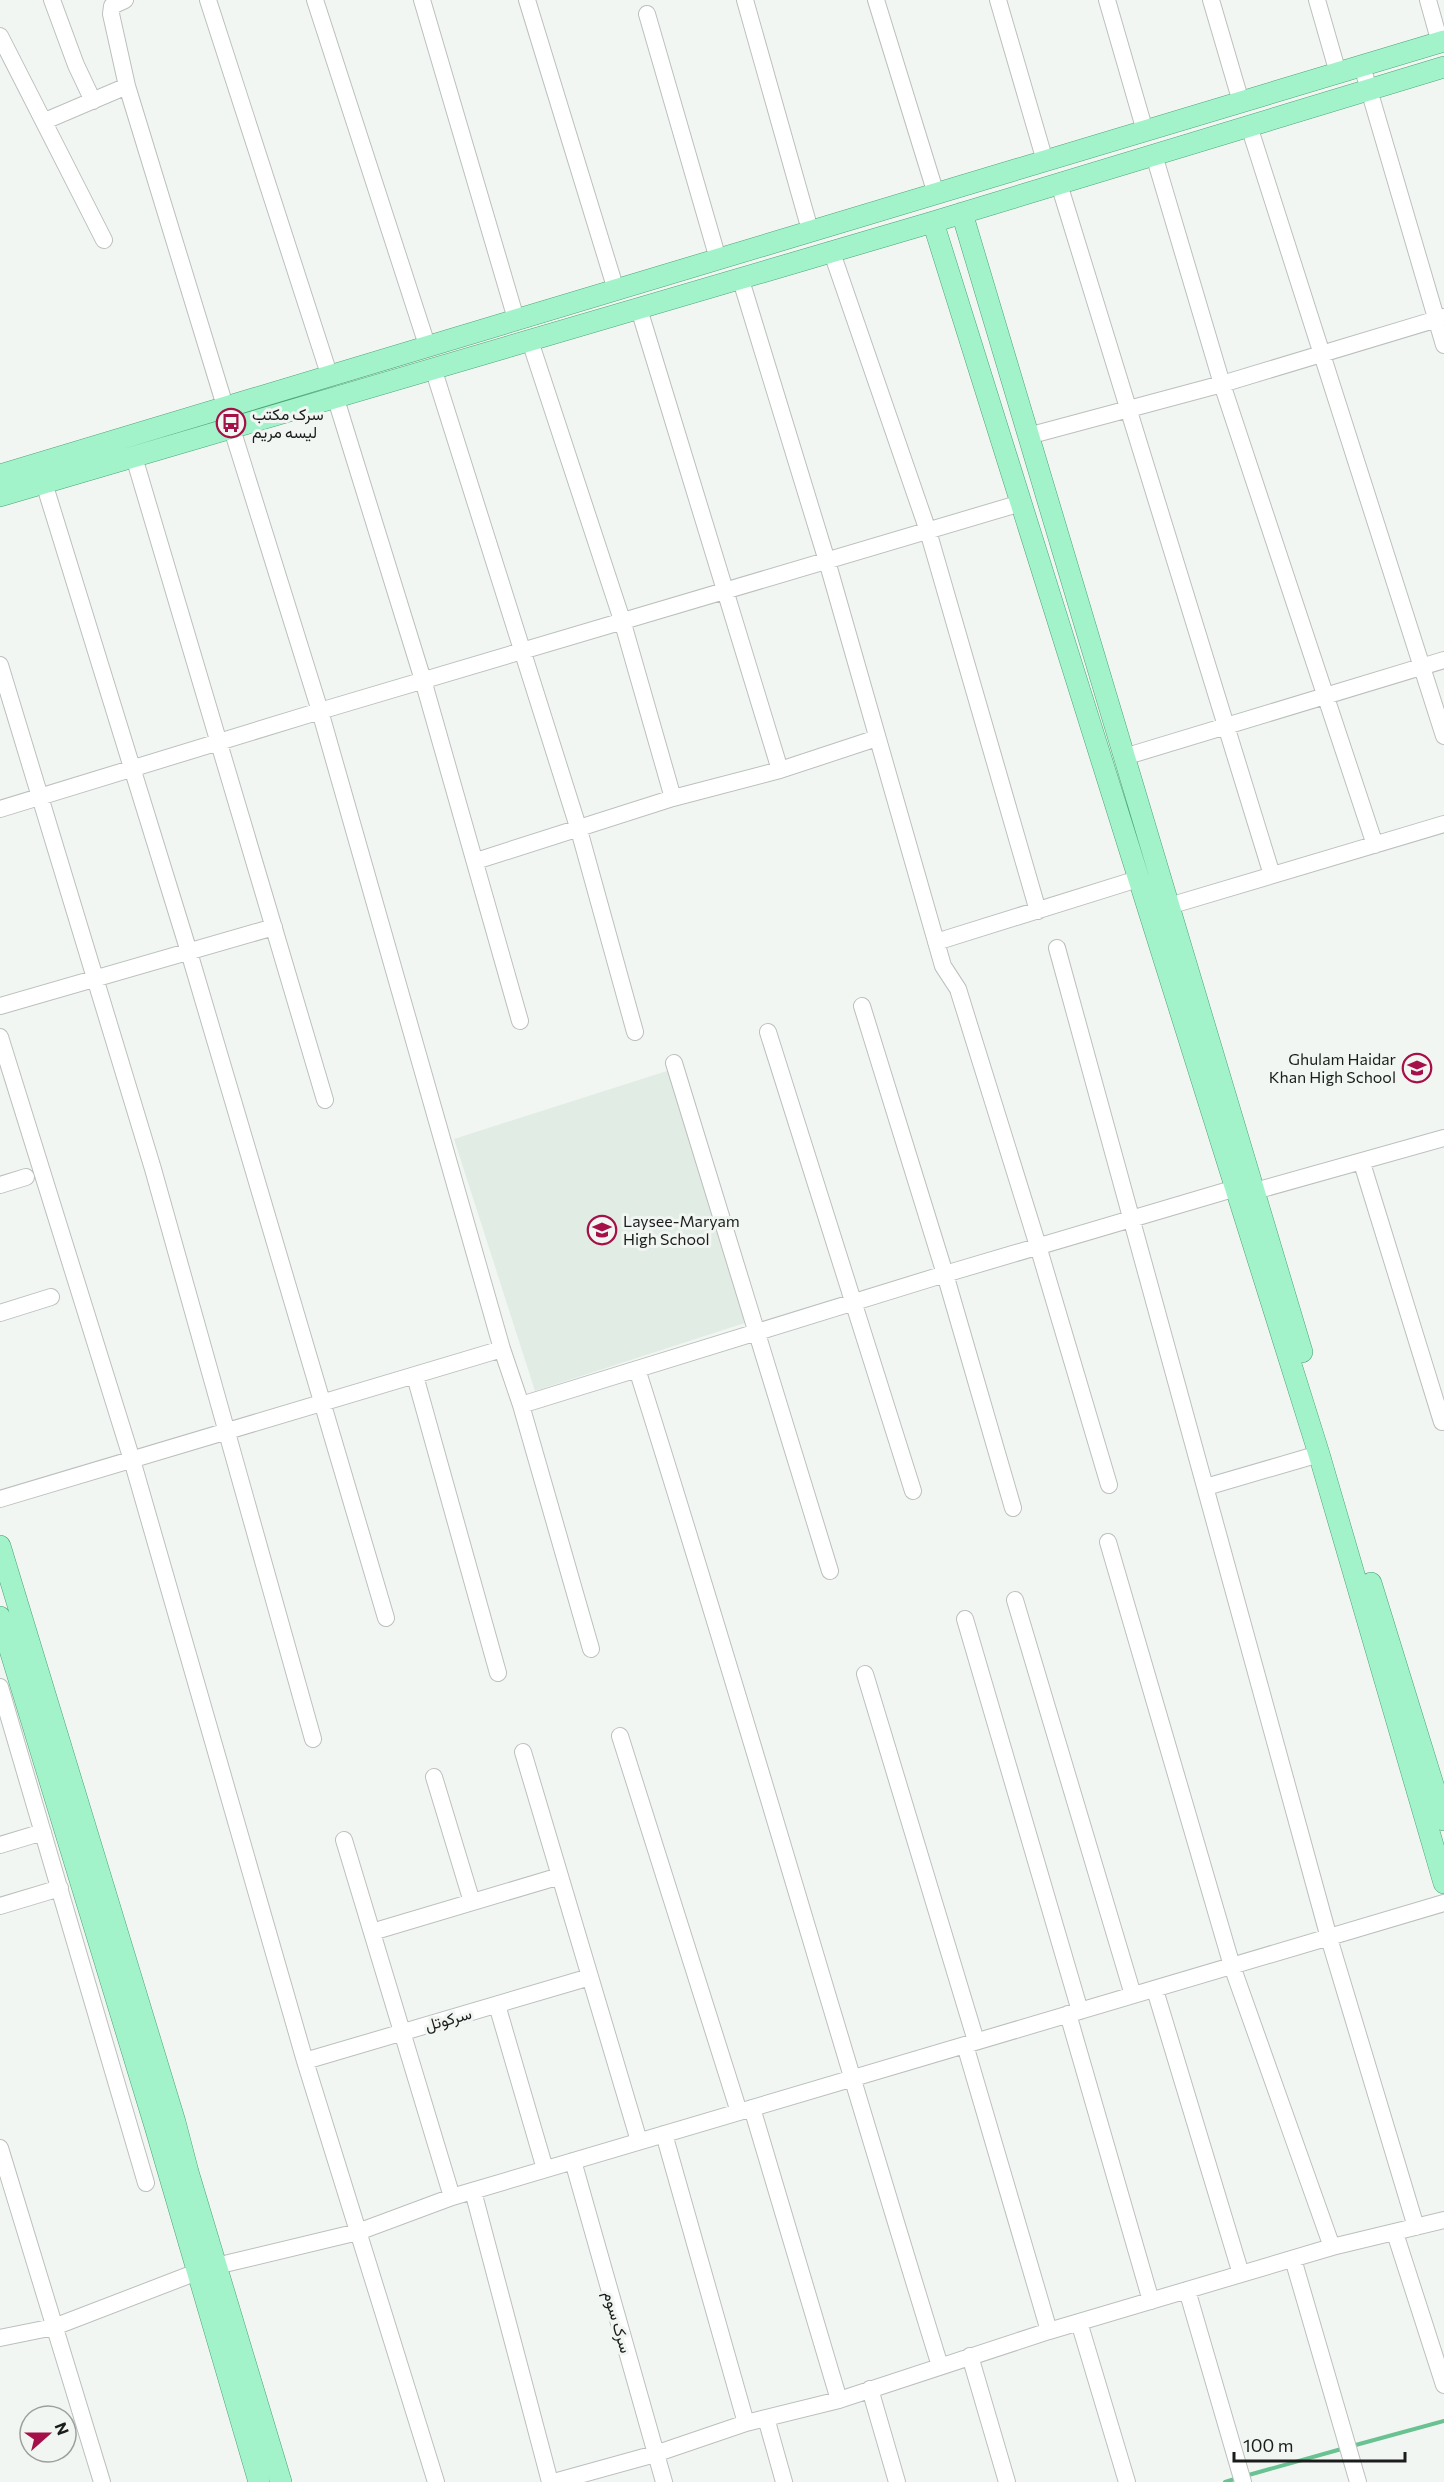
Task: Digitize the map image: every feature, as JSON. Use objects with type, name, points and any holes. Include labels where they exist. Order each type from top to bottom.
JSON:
[{"type":"main road","points":[[0,475],[329,374],[1442,42]]},
{"type":"main road","points":[[0,496],[232,429],[335,396],[639,309],[831,250],[933,222],[1444,67]]},
{"type":"main road","points":[[962,213],[1169,906],[1212,1081]]},
{"type":"main road","points":[[933,222],[1141,878],[1212,1081],[1444,1820]]},
{"type":"main road","points":[[255,397],[261,419]]},
{"type":"main road","points":[[191,416],[197,439]]},
{"type":"main road","points":[[1245,1190],[1444,1883]]},
{"type":"main road","points":[[0,1546],[178,2176],[207,2269],[280,2482]]},
{"type":"main road","points":[[0,1617],[165,2124]]},
{"type":"main road","points":[[207,2269],[259,2482]]},
{"type":"street","points":[[52,0],[76,65],[93,101]]},
{"type":"street","points":[[125,0],[111,6],[111,14],[126,86],[225,406]]},
{"type":"street","points":[[208,0],[329,374]]},
{"type":"street","points":[[315,0],[427,345]]},
{"type":"street","points":[[422,0],[516,318]]},
{"type":"street","points":[[527,0],[616,290]]},
{"type":"street","points":[[745,0],[810,230]]},
{"type":"street","points":[[876,0],[936,194]]},
{"type":"street","points":[[998,0],[1045,161]]},
{"type":"street","points":[[1107,0],[1145,131]]},
{"type":"street","points":[[1211,0],[1241,102]]},
{"type":"street","points":[[1317,0],[1338,73]]},
{"type":"street","points":[[1428,0],[1442,42]]},
{"type":"street","points":[[647,14],[718,259]]},
{"type":"street","points":[[0,36],[104,240]]},
{"type":"street","points":[[1362,66],[1440,318],[1444,345]]},
{"type":"street","points":[[45,121],[126,86]]},
{"type":"street","points":[[1249,126],[1444,736]]},
{"type":"street","points":[[1154,155],[1222,384],[1375,845]]},
{"type":"street","points":[[1059,184],[1272,875]]},
{"type":"street","points":[[831,250],[928,531],[1038,910]]},
{"type":"street","points":[[740,277],[828,561],[943,966],[958,989],[1110,1485]]},
{"type":"street","points":[[639,309],[780,770]]},
{"type":"street","points":[[1028,436],[1222,384],[1440,318]]},
{"type":"street","points":[[530,341],[622,620],[673,798]]},
{"type":"street","points":[[433,368],[579,830],[635,1032]]},
{"type":"street","points":[[335,396],[423,680],[520,1021]]},
{"type":"street","points":[[232,429],[320,711],[502,1349],[521,1405],[591,1649]]},
{"type":"street","points":[[134,456],[217,743],[325,1100]]},
{"type":"street","points":[[44,483],[189,952],[386,1618]]},
{"type":"street","points":[[0,809],[622,620],[1022,503]]},
{"type":"street","points":[[1124,757],[1444,660]]},
{"type":"street","points":[[0,665],[153,1169],[313,1739]]},
{"type":"street","points":[[476,861],[579,830],[673,798],[780,770],[877,738]]},
{"type":"street","points":[[1169,906],[1444,824]]},
{"type":"street","points":[[936,942],[1141,878]]},
{"type":"street","points":[[0,1006],[274,927]]},
{"type":"street","points":[[1057,948],[1329,1938],[1416,2227]]},
{"type":"street","points":[[862,1006],[945,1274],[1013,1508]]},
{"type":"street","points":[[768,1032],[913,1491]]},
{"type":"street","points":[[0,1037],[132,1460],[305,2061],[436,2482]]},
{"type":"street","points":[[674,1063],[830,1571]]},
{"type":"street","points":[[521,1405],[1038,1246],[1245,1190],[1362,1163],[1444,1138]]},
{"type":"street","points":[[1362,1163],[1442,1422]]},
{"type":"street","points":[[0,1185],[26,1177]]},
{"type":"street","points":[[0,1313],[51,1297]]},
{"type":"street","points":[[0,1499],[502,1349]]},
{"type":"street","points":[[637,1369],[725,1648],[851,2079],[940,2366]]},
{"type":"street","points":[[415,1376],[498,1673]]},
{"type":"street","points":[[1206,1488],[1319,1454]]},
{"type":"street","points":[[1108,1542],[1232,1966],[1332,2247]]},
{"type":"street","points":[[1015,1600],[1133,1995]]},
{"type":"street","points":[[965,1619],[1151,2301]]},
{"type":"street","points":[[865,1674],[1049,2331]]},
{"type":"street","points":[[0,1687],[147,2183]]},
{"type":"street","points":[[620,1736],[746,2110],[839,2400]]},
{"type":"street","points":[[523,1752],[639,2141]]},
{"type":"street","points":[[434,1777],[472,1902]]},
{"type":"street","points":[[0,1845],[43,1832]]},
{"type":"street","points":[[344,1840],[452,2197]]},
{"type":"street","points":[[372,1932],[560,1876]]},
{"type":"street","points":[[0,1906],[60,1888]]},
{"type":"street","points":[[0,2338],[54,2327],[207,2269],[358,2232],[452,2197],[1444,1903]]},
{"type":"street","name":"سرکوتل","points":[[305,2061],[590,1977]]},
{"type":"street","points":[[1155,1990],[1241,2274]]},
{"type":"street","points":[[497,2005],[545,2169]]},
{"type":"street","points":[[664,2134],[746,2423]]},
{"type":"street","points":[[0,2148],[102,2482]]},
{"type":"street","name":"سرک سوم","points":[[573,2161],[664,2482]]},
{"type":"street","points":[[473,2191],[552,2482],[655,2454],[746,2423],[839,2400],[1049,2331],[1332,2247],[1444,2220]]},
{"type":"street","points":[[1395,2233],[1444,2385]]},
{"type":"street","points":[[1293,2259],[1358,2482]]},
{"type":"street","points":[[1187,2290],[1243,2482]]},
{"type":"street","points":[[1079,2322],[1128,2482]]},
{"type":"street","points":[[970,2356],[1007,2482]]},
{"type":"street","points":[[870,2389],[897,2482]]},
{"type":"street","points":[[766,2418],[784,2482]]},
{"type":"shaded area","name":"Laysee-Maryam High School","points":[[670,1070],[751,1321],[535,1391],[454,1139]]},
{"type":"waterway","points":[[1352,2446],[1444,2421]]},
{"type":"waterway","points":[[1245,2476],[1345,2448]]},
{"type":"waterway","points":[[1225,2482],[1238,2478]]},
{"type":"place","name":"سرک مکتب لیسه مریم","points":[[231,423]]},
{"type":"place","name":"Ghulam Haidar Khan High School","points":[[1417,1068]]},
{"type":"place","name":"Laysee-Maryam High School","points":[[602,1230]]}]
